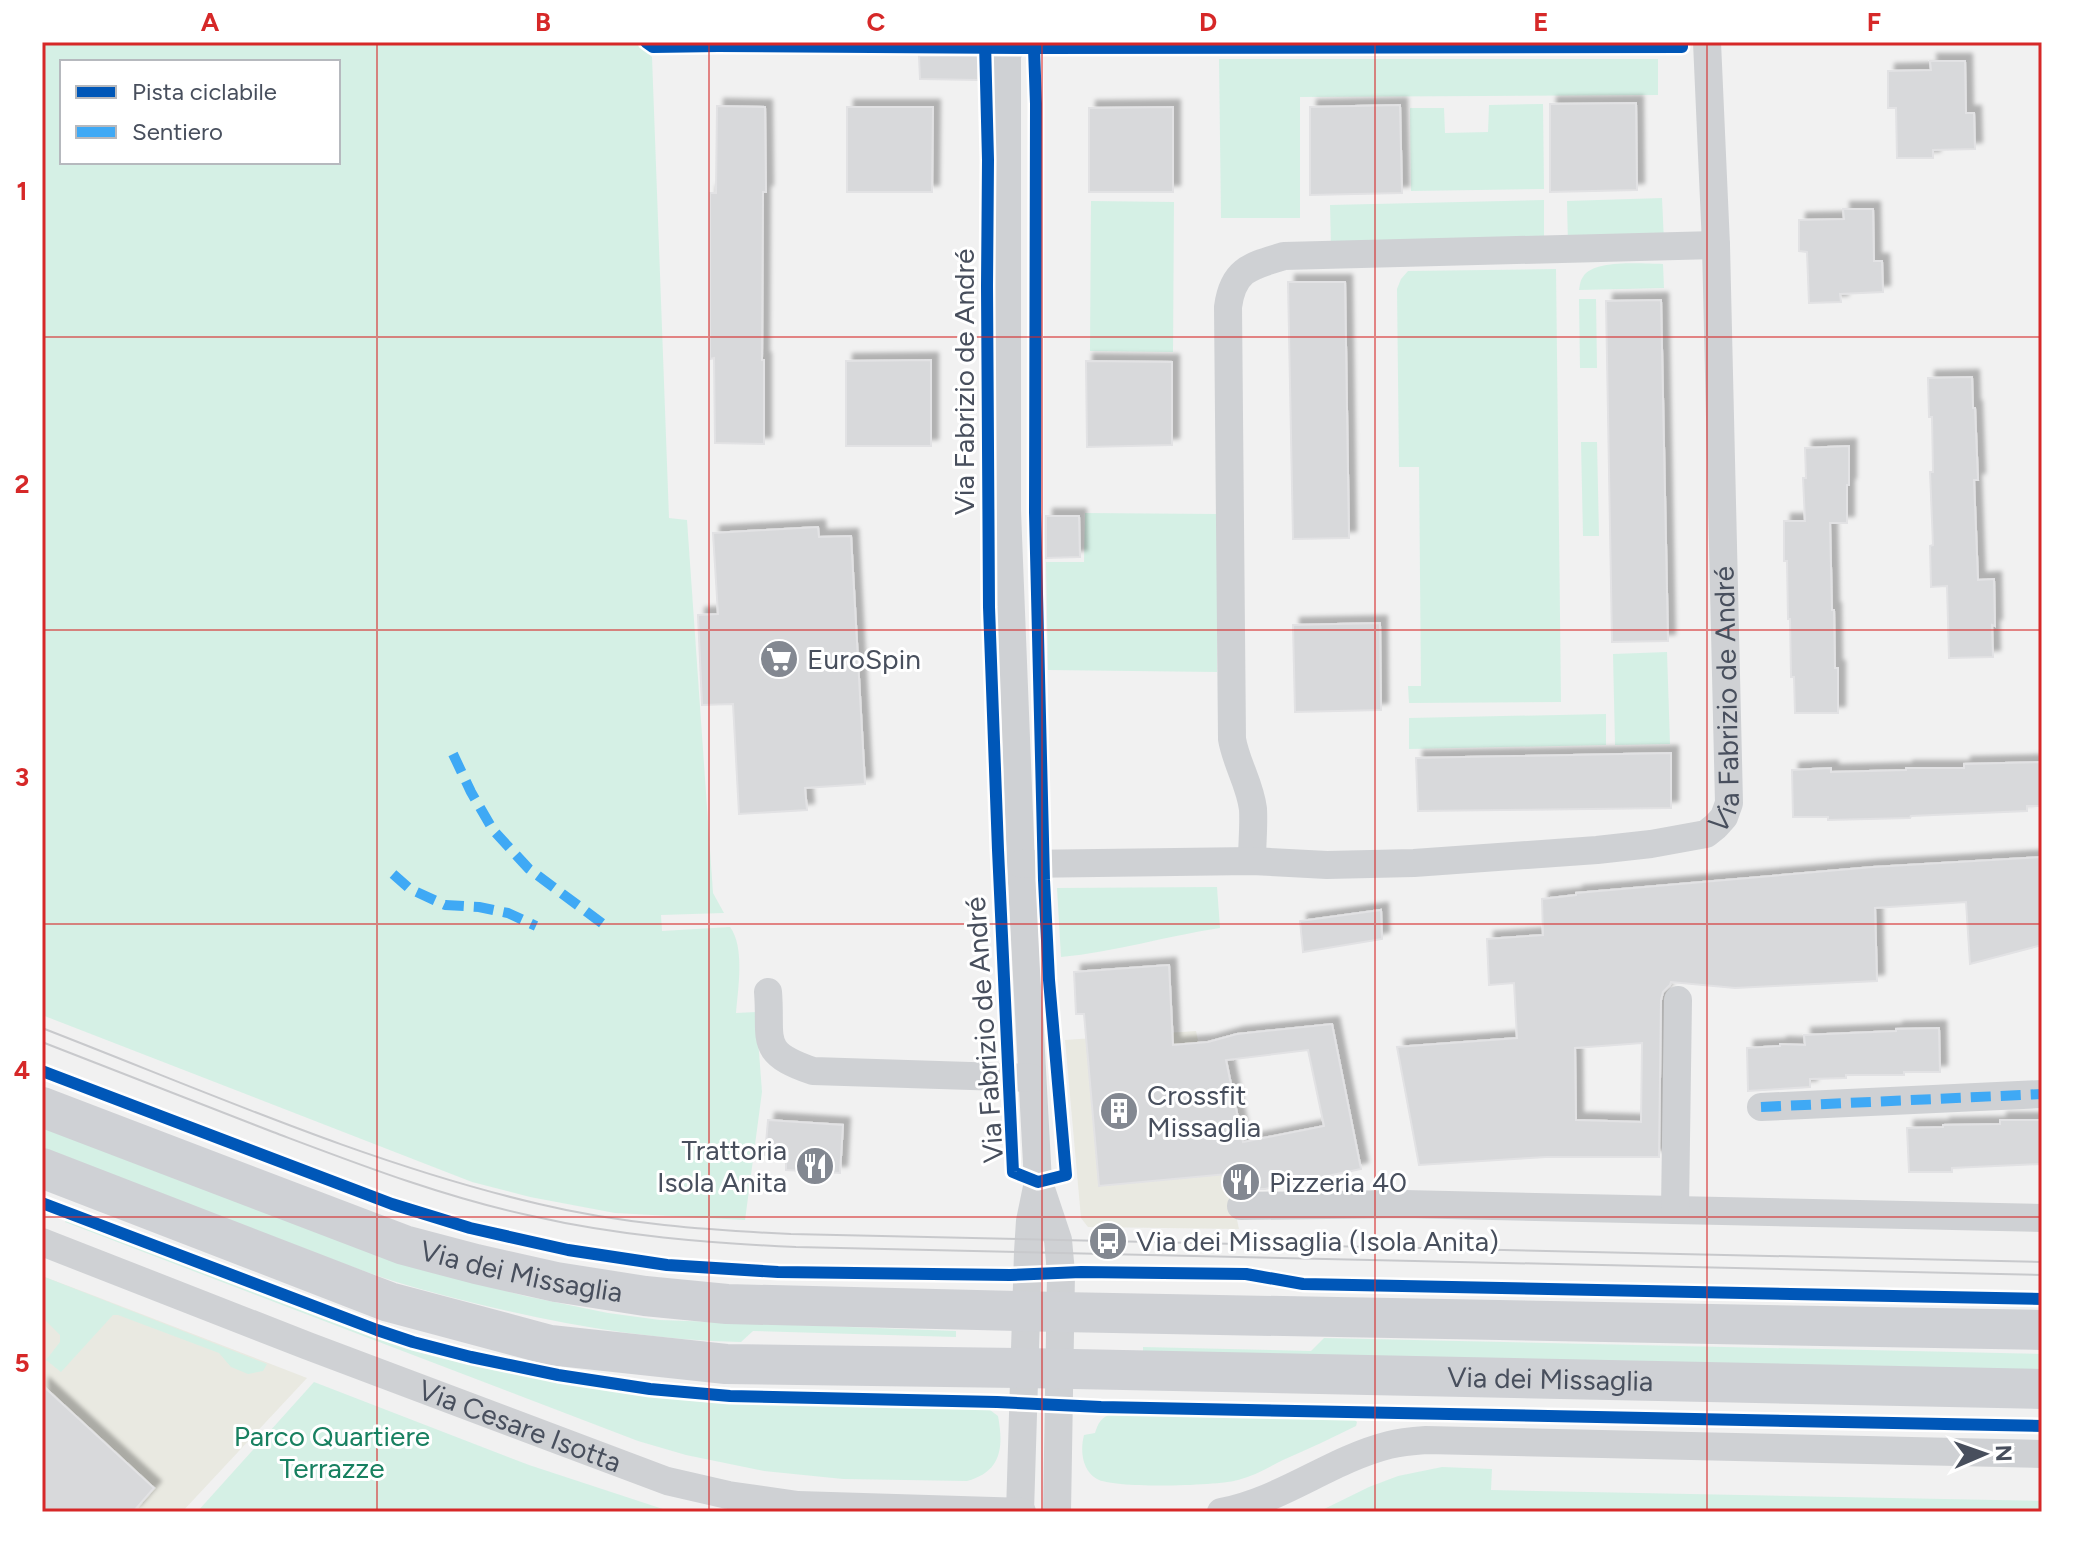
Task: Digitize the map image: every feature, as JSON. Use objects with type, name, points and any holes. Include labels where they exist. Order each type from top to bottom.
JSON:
[{"type":"main road","name":"Via dei Missaglia","points":[[42,1107],[404,1245],[556,1282],[645,1296],[727,1304],[1043,1312],[2042,1330]]},
{"type":"main road","name":"Via dei Missaglia","points":[[42,1168],[389,1302],[550,1345],[726,1364],[2042,1389]]},
{"type":"street","name":"Via Fabrizio de André","points":[[1013,42],[1007,55],[1007,511],[1038,1182],[1058,1240],[1061,1273],[1043,1312]]},
{"type":"street","name":"Via Fabrizio de André","points":[[1021,864],[1252,861],[1327,865],[1414,863],[1651,844],[1706,834],[1724,817],[1729,803],[1716,245],[1707,42]]},
{"type":"street","points":[[1252,861],[1253,807],[1232,739],[1228,307],[1230,290],[1242,272],[1258,263],[1284,256],[1716,245]]},
{"type":"street","points":[[768,992],[769,1040],[779,1055],[813,1071],[1032,1078]]},
{"type":"street","points":[[1675,1210],[1678,1000]]},
{"type":"street","points":[[1761,1107],[2042,1094]]},
{"type":"street","points":[[1241,1206],[1404,1204],[2042,1218]]},
{"type":"street","name":"Via Cesare Isotta","points":[[42,1242],[667,1481],[728,1495],[798,1505],[1021,1512]]},
{"type":"street","points":[[1043,1312],[1042,1368],[1057,1512]]},
{"type":"street","points":[[1021,1512],[1042,1368]]},
{"type":"street","points":[[1221,1512],[1262,1500],[1370,1451],[1403,1442],[1426,1440],[2042,1454]]},
{"type":"shaded area","points":[[1196,1031],[1239,1229],[1088,1227],[1081,1218],[1065,1040]]},
{"type":"shaded area","points":[[42,1276],[307,1378],[182,1512],[42,1512]]},
{"type":"green space","points":[[42,42],[637,42],[652,57],[669,518],[687,520],[713,893],[724,913],[661,915],[662,931],[730,927],[738,945],[736,1013],[756,1012],[762,1092],[745,1220],[615,1213],[472,1182],[42,1015]]},
{"type":"green space","points":[[1219,59],[1658,59],[1658,95],[1300,97],[1300,218],[1221,218]]},
{"type":"green space","points":[[1543,104],[1544,189],[1411,191],[1410,108],[1444,108],[1445,133],[1488,132],[1489,105]]},
{"type":"green space","points":[[1662,198],[1664,242],[1568,245],[1567,201]]},
{"type":"green space","points":[[1544,200],[1544,244],[1331,248],[1330,205]]},
{"type":"green space","points":[[1091,201],[1174,202],[1173,352],[1090,351]]},
{"type":"green space","points":[[1663,264],[1664,288],[1579,290],[1583,277],[1597,267]]},
{"type":"green space","points":[[1556,269],[1561,702],[1409,703],[1408,686],[1421,686],[1419,467],[1399,467],[1397,289],[1408,271]]},
{"type":"green space","points":[[1579,299],[1596,299],[1597,368],[1580,368]]},
{"type":"green space","points":[[1581,442],[1597,442],[1599,536],[1583,536]]},
{"type":"green space","points":[[1085,513],[1217,514],[1217,672],[1048,670],[1046,562],[1084,562]]},
{"type":"green space","points":[[1667,652],[1670,744],[1615,745],[1613,654]]},
{"type":"green space","points":[[1606,714],[1606,745],[1409,749],[1409,718]]},
{"type":"green space","points":[[1217,887],[1220,928],[1061,957],[1057,888]]},
{"type":"green space","points":[[42,1127],[426,1270],[525,1296],[660,1320],[956,1331],[956,1337],[753,1331],[741,1342],[701,1340],[581,1326],[502,1310],[365,1271],[42,1147]]},
{"type":"green space","points":[[67,1219],[340,1323],[416,1348],[557,1379],[650,1393],[729,1400],[979,1407],[998,1416],[998,1457],[987,1472],[967,1481],[843,1479],[764,1471],[686,1455],[638,1441],[65,1222]]},
{"type":"green space","points":[[42,1276],[267,1364],[263,1371],[248,1374],[231,1367],[219,1353],[113,1315],[61,1372],[46,1360],[60,1342],[60,1335],[42,1317]]},
{"type":"green space","points":[[1324,1338],[2042,1354],[2042,1373],[1143,1353],[1143,1347],[1311,1351]]},
{"type":"green space","name":"Parco Quartiere Terrazze","points":[[314,1382],[529,1465],[672,1512],[197,1512]]},
{"type":"green space","points":[[1112,1414],[1346,1418],[1357,1422],[1356,1426],[1244,1478],[1210,1484],[1166,1486],[1107,1482],[1097,1479],[1088,1471],[1082,1454],[1084,1435],[1095,1433],[1100,1421]]},
{"type":"green space","points":[[1442,1467],[1492,1469],[1491,1490],[2042,1501],[2042,1512],[1318,1512],[1398,1476]]},
{"type":"building","points":[[919,56],[979,56],[978,80],[920,79]]},
{"type":"building","points":[[1930,61],[1965,61],[1966,113],[1974,113],[1975,149],[1933,150],[1933,158],[1897,158],[1896,108],[1888,108],[1888,71],[1931,70]]},
{"type":"building","points":[[1636,103],[1637,190],[1550,192],[1550,104]]},
{"type":"building","points":[[1400,105],[1402,193],[1310,195],[1310,107]]},
{"type":"building","points":[[717,106],[765,107],[764,444],[715,443],[714,358],[710,359],[710,193],[716,193]]},
{"type":"building","points":[[847,107],[933,107],[932,192],[847,192]]},
{"type":"building","points":[[1173,107],[1173,192],[1089,192],[1089,108]]},
{"type":"building","points":[[1843,209],[1873,209],[1874,261],[1882,261],[1883,292],[1840,294],[1841,302],[1809,303],[1807,252],[1799,251],[1799,220],[1844,219]]},
{"type":"building","points":[[1288,282],[1345,282],[1349,538],[1293,539]]},
{"type":"building","points":[[1661,300],[1668,641],[1612,642],[1606,301]]},
{"type":"building","points":[[931,360],[931,446],[846,446],[846,361]]},
{"type":"building","points":[[1086,361],[1172,362],[1172,445],[1087,447]]},
{"type":"building","points":[[1972,377],[1978,480],[1974,480],[1978,580],[1994,579],[1993,657],[1949,658],[1947,586],[1931,587],[1930,472],[1933,472],[1928,378]]},
{"type":"building","points":[[1849,446],[1847,523],[1830,523],[1838,713],[1795,713],[1784,521],[1805,521],[1805,448]]},
{"type":"building","points":[[1046,516],[1079,516],[1080,557],[1046,558]]},
{"type":"building","name":"EuroSpin","points":[[818,527],[819,537],[851,536],[865,784],[805,788],[807,810],[739,814],[733,704],[702,705],[698,615],[718,614],[713,533]]},
{"type":"building","points":[[1380,623],[1381,710],[1295,712],[1293,625]]},
{"type":"building","points":[[1671,753],[1671,808],[1418,811],[1416,758]]},
{"type":"building","points":[[2042,762],[2042,806],[2027,806],[2027,811],[1910,818],[1828,820],[1828,817],[1793,817],[1792,770],[1906,770],[1964,768],[1964,764]]},
{"type":"building","points":[[2042,857],[2042,945],[1970,964],[1966,902],[1875,908],[1877,981],[1735,988],[1671,982],[1661,1000],[1659,1157],[1546,1157],[1419,1165],[1397,1047],[1517,1038],[1514,983],[1489,985],[1487,939],[1543,935],[1542,899],[1576,893],[1873,867]],"holes":[[[1642,1043],[1641,1122],[1576,1120],[1575,1048]]]},
{"type":"building","points":[[1381,910],[1382,939],[1303,952],[1300,921]]},
{"type":"building","points":[[1169,965],[1173,1045],[1208,1042],[1237,1034],[1332,1024],[1361,1169],[1231,1193],[1227,1174],[1099,1186],[1084,1014],[1076,1014],[1074,972]],"holes":[[[1308,1050],[1324,1126],[1243,1142],[1226,1060]]]},
{"type":"building","points":[[1939,1028],[1940,1072],[1846,1075],[1846,1078],[1810,1079],[1810,1087],[1748,1091],[1747,1048],[1805,1045],[1804,1035]]},
{"type":"building","points":[[768,1120],[843,1125],[840,1173],[786,1170],[786,1158],[765,1155]]},
{"type":"building","points":[[2000,1120],[2042,1120],[2042,1164],[1952,1168],[1952,1172],[1909,1172],[1907,1128],[2000,1124]]},
{"type":"building","points":[[42,1385],[154,1488],[133,1512],[42,1512]]},
{"type":"tram line","points":[[42,1028],[288,1125],[475,1188],[601,1217],[664,1225],[791,1234],[2042,1262]]},
{"type":"tram line","points":[[42,1042],[433,1190],[565,1223],[663,1238],[796,1247],[2042,1275]]},
{"type":"marked path","points":[[453,754],[493,830],[529,869],[603,924]]},
{"type":"marked path","points":[[393,874],[410,889],[445,905],[508,913],[536,926]]},
{"type":"marked path","points":[[1761,1107],[2042,1094]]},
{"type":"cycle path","points":[[646,42],[653,47],[1034,48]]},
{"type":"cycle path","points":[[985,42],[989,607],[998,850],[1013,1172],[1038,1182],[1066,1175],[1049,980],[1044,880],[1035,512],[1034,48],[1682,47],[1682,42]]},
{"type":"cycle path","points":[[42,1071],[392,1204],[470,1228],[568,1250],[667,1265],[778,1272],[1246,1274],[1303,1284],[2042,1299]]},
{"type":"cycle path","points":[[42,1203],[413,1342],[558,1375],[650,1389],[730,1396],[1101,1407],[2042,1426]]},
{"type":"place","name":"EuroSpin","points":[[779,659]]},
{"type":"place","name":"Crossfit Missaglia","points":[[1119,1111]]},
{"type":"place","name":"Trattoria Isola Anita","points":[[815,1166]]},
{"type":"place","name":"Pizzeria 40","points":[[1241,1182]]},
{"type":"place","name":"Via dei Missaglia (Isola Anita)","points":[[1108,1241]]}]
